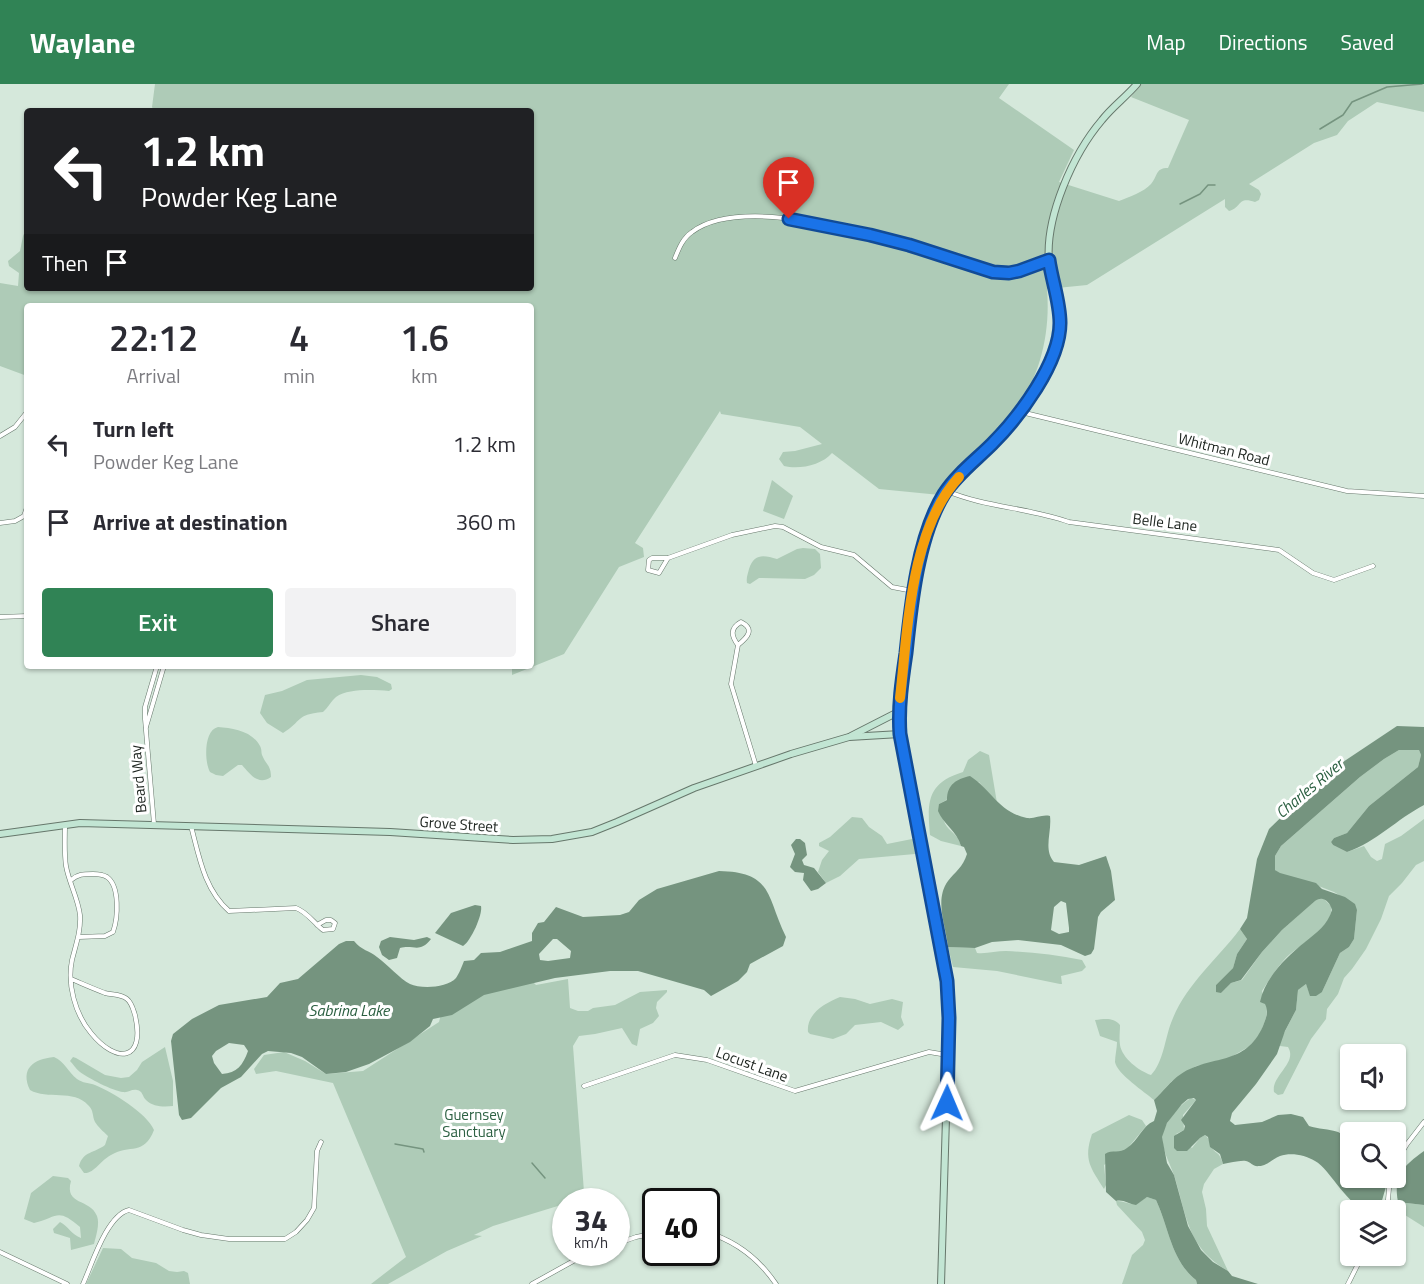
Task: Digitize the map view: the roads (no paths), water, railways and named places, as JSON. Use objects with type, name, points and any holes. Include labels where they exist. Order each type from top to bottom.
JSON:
[{"type":"street","points":[[941,1284],[948,995],[900,734],[898,712],[914,591],[931,522],[947,490],[1021,412],[1052,356],[1059,336],[1058,306],[1049,260],[1051,224],[1057,201],[1075,163],[1103,118],[1137,84]]},
{"type":"street","points":[[675,258],[684,239],[692,231],[720,220],[758,216],[802,220],[856,231],[993,272],[1019,271],[1049,260]]},
{"type":"street","name":"Whitman Road","points":[[1021,412],[1347,491],[1424,496]]},
{"type":"street","points":[[0,435],[15,427],[24,416]]},
{"type":"street","name":"Belle Lane","points":[[947,490],[968,499],[1046,514],[1069,522],[1279,550],[1313,573],[1334,580],[1373,566]]},
{"type":"street","points":[[0,523],[15,521],[24,516]]},
{"type":"street","points":[[668,558],[659,573],[648,570],[649,560],[652,558],[668,558],[732,535],[783,526],[821,547],[854,555],[892,587],[914,591]]},
{"type":"street","points":[[0,617],[24,616]]},
{"type":"street","points":[[738,645],[732,636],[735,626],[741,622],[747,626],[749,632],[748,637],[738,645],[731,684],[756,767]]},
{"type":"street","name":"Beard Way","points":[[154,825],[145,731],[146,707],[156,669]]},
{"type":"street","name":"Beard Way","points":[[145,731],[163,669]]},
{"type":"street","points":[[849,737],[898,712]]},
{"type":"street","name":"Grove Street","points":[[0,834],[7,835],[65,824],[402,832],[513,840],[552,839],[594,831],[694,788],[849,737],[900,734]]},
{"type":"street","points":[[65,824],[68,870],[80,916],[79,937],[72,964],[71,979],[75,1004],[93,1036],[116,1053],[126,1054],[133,1051],[138,1036],[130,1002],[123,996],[103,992],[71,979]]},
{"type":"street","points":[[191,826],[205,876],[218,900],[229,911],[296,908],[303,911],[317,925]]},
{"type":"street","points":[[68,870],[78,874],[102,874],[108,878],[114,890],[115,927],[110,934],[93,938],[79,937]]},
{"type":"street","points":[[70,880],[78,874]]},
{"type":"street","name":"Locust Lane","points":[[584,1086],[675,1055],[707,1060],[795,1090],[929,1052],[948,1055]]},
{"type":"street","points":[[1406,1146],[1424,1122]]},
{"type":"street","points":[[82,1284],[110,1224],[123,1211],[129,1210],[201,1235],[229,1239],[285,1239],[296,1232],[314,1208],[316,1151],[321,1142]]},
{"type":"street","points":[[720,1237],[730,1241],[752,1256],[766,1269],[776,1284]]},
{"type":"street","points":[[0,1252],[67,1284]]},
{"type":"street","points":[[532,1284],[564,1266]]},
{"type":"street","points":[[1348,1284],[1357,1266]]},
{"type":"water","points":[[1397,726],[1424,727],[1424,805],[1358,848],[1347,852],[1331,842],[1334,838],[1347,833],[1369,806],[1418,767],[1421,755],[1419,750],[1399,750],[1360,777],[1281,846],[1275,856],[1275,870],[1316,883],[1322,889],[1345,897],[1355,904],[1357,910],[1354,939],[1349,947],[1340,953],[1322,992],[1316,996],[1310,996],[1306,984],[1298,990],[1296,1010],[1277,1054],[1232,1113],[1230,1121],[1235,1125],[1262,1122],[1278,1115],[1291,1114],[1303,1117],[1309,1126],[1340,1133],[1340,1188],[1322,1166],[1302,1156],[1284,1155],[1259,1166],[1244,1161],[1223,1164],[1220,1154],[1210,1147],[1208,1137],[1205,1135],[1187,1151],[1177,1151],[1174,1148],[1174,1136],[1184,1130],[1185,1126],[1181,1120],[1196,1100],[1188,1099],[1167,1123],[1162,1137],[1167,1163],[1174,1175],[1188,1226],[1201,1250],[1213,1262],[1232,1276],[1258,1284],[1197,1284],[1176,1253],[1156,1200],[1147,1197],[1136,1205],[1116,1201],[1106,1192],[1105,1154],[1127,1148],[1146,1126],[1154,1121],[1157,1111],[1154,1100],[1177,1077],[1192,1068],[1237,1054],[1256,1039],[1267,1015],[1265,1004],[1260,1002],[1266,985],[1284,961],[1324,925],[1332,910],[1330,904],[1321,899],[1315,901],[1282,930],[1241,980],[1231,983],[1221,993],[1216,992],[1216,985],[1233,968],[1237,954],[1247,939],[1240,929],[1247,918],[1257,859],[1269,829],[1343,762]]},
{"type":"water","points":[[970,776],[1002,806],[1017,815],[1027,818],[1050,816],[1048,846],[1054,862],[1079,865],[1106,856],[1111,871],[1115,900],[1098,917],[1094,949],[1091,954],[1085,956],[1061,945],[1018,940],[992,942],[975,948],[948,947],[941,905],[942,896],[948,881],[961,866],[967,854],[938,811],[939,804],[947,800],[951,786]],"holes":[[[1061,901],[1066,903],[1069,932],[1059,934],[1051,930],[1054,907]]]},
{"type":"water","points":[[796,839],[805,843],[807,855],[802,860],[804,865],[814,868],[826,883],[818,889],[811,891],[803,880],[804,873],[795,872],[790,867],[795,854],[791,845]]},
{"type":"water","name":"Sabrina Lake","points":[[719,871],[737,872],[750,876],[766,889],[771,899],[786,937],[783,946],[750,964],[747,972],[738,981],[711,996],[704,990],[638,971],[610,971],[555,978],[484,995],[452,1015],[433,1019],[430,1026],[410,1042],[369,1064],[346,1072],[326,1074],[302,1057],[291,1053],[268,1051],[262,1054],[241,1077],[221,1088],[191,1118],[182,1120],[179,1115],[171,1041],[173,1034],[192,1019],[219,1005],[267,997],[280,983],[298,979],[339,944],[354,941],[410,984],[427,987],[440,986],[456,978],[464,961],[474,960],[481,953],[500,952],[532,941],[532,933],[538,923],[544,922],[556,907],[583,917],[620,915],[629,912],[639,900],[657,889]],"holes":[[[553,939],[557,939],[571,951],[570,958],[540,960],[539,954]],[[229,1043],[244,1045],[248,1051],[239,1067],[232,1072],[222,1074],[212,1056]]]},
{"type":"water","points":[[475,905],[481,906],[480,915],[473,933],[463,946],[435,933],[451,913]]},
{"type":"water","points":[[390,937],[414,940],[427,937],[431,939],[420,947],[400,948],[397,958],[389,960],[382,955],[379,947],[381,941]]},
{"type":"water","points":[[1424,1151],[1424,1205],[1398,1200],[1397,1188],[1406,1188],[1406,1166]]},
{"type":"water","points":[[1340,1188],[1386,1188],[1382,1200],[1351,1200]]},
{"type":"waterway","points":[[1320,129],[1343,115],[1352,102],[1387,87],[1422,84]]},
{"type":"waterway","points":[[1180,204],[1200,194],[1208,185],[1215,185]]},
{"type":"waterway","points":[[395,1144],[423,1149],[424,1152]]},
{"type":"waterway","points":[[532,1163],[545,1178]]},
{"type":"water label","name":"Charles River","points":[[1309,788]]},
{"type":"park label","name":"Guernsey Sanctuary","points":[[474,1122]]}]
